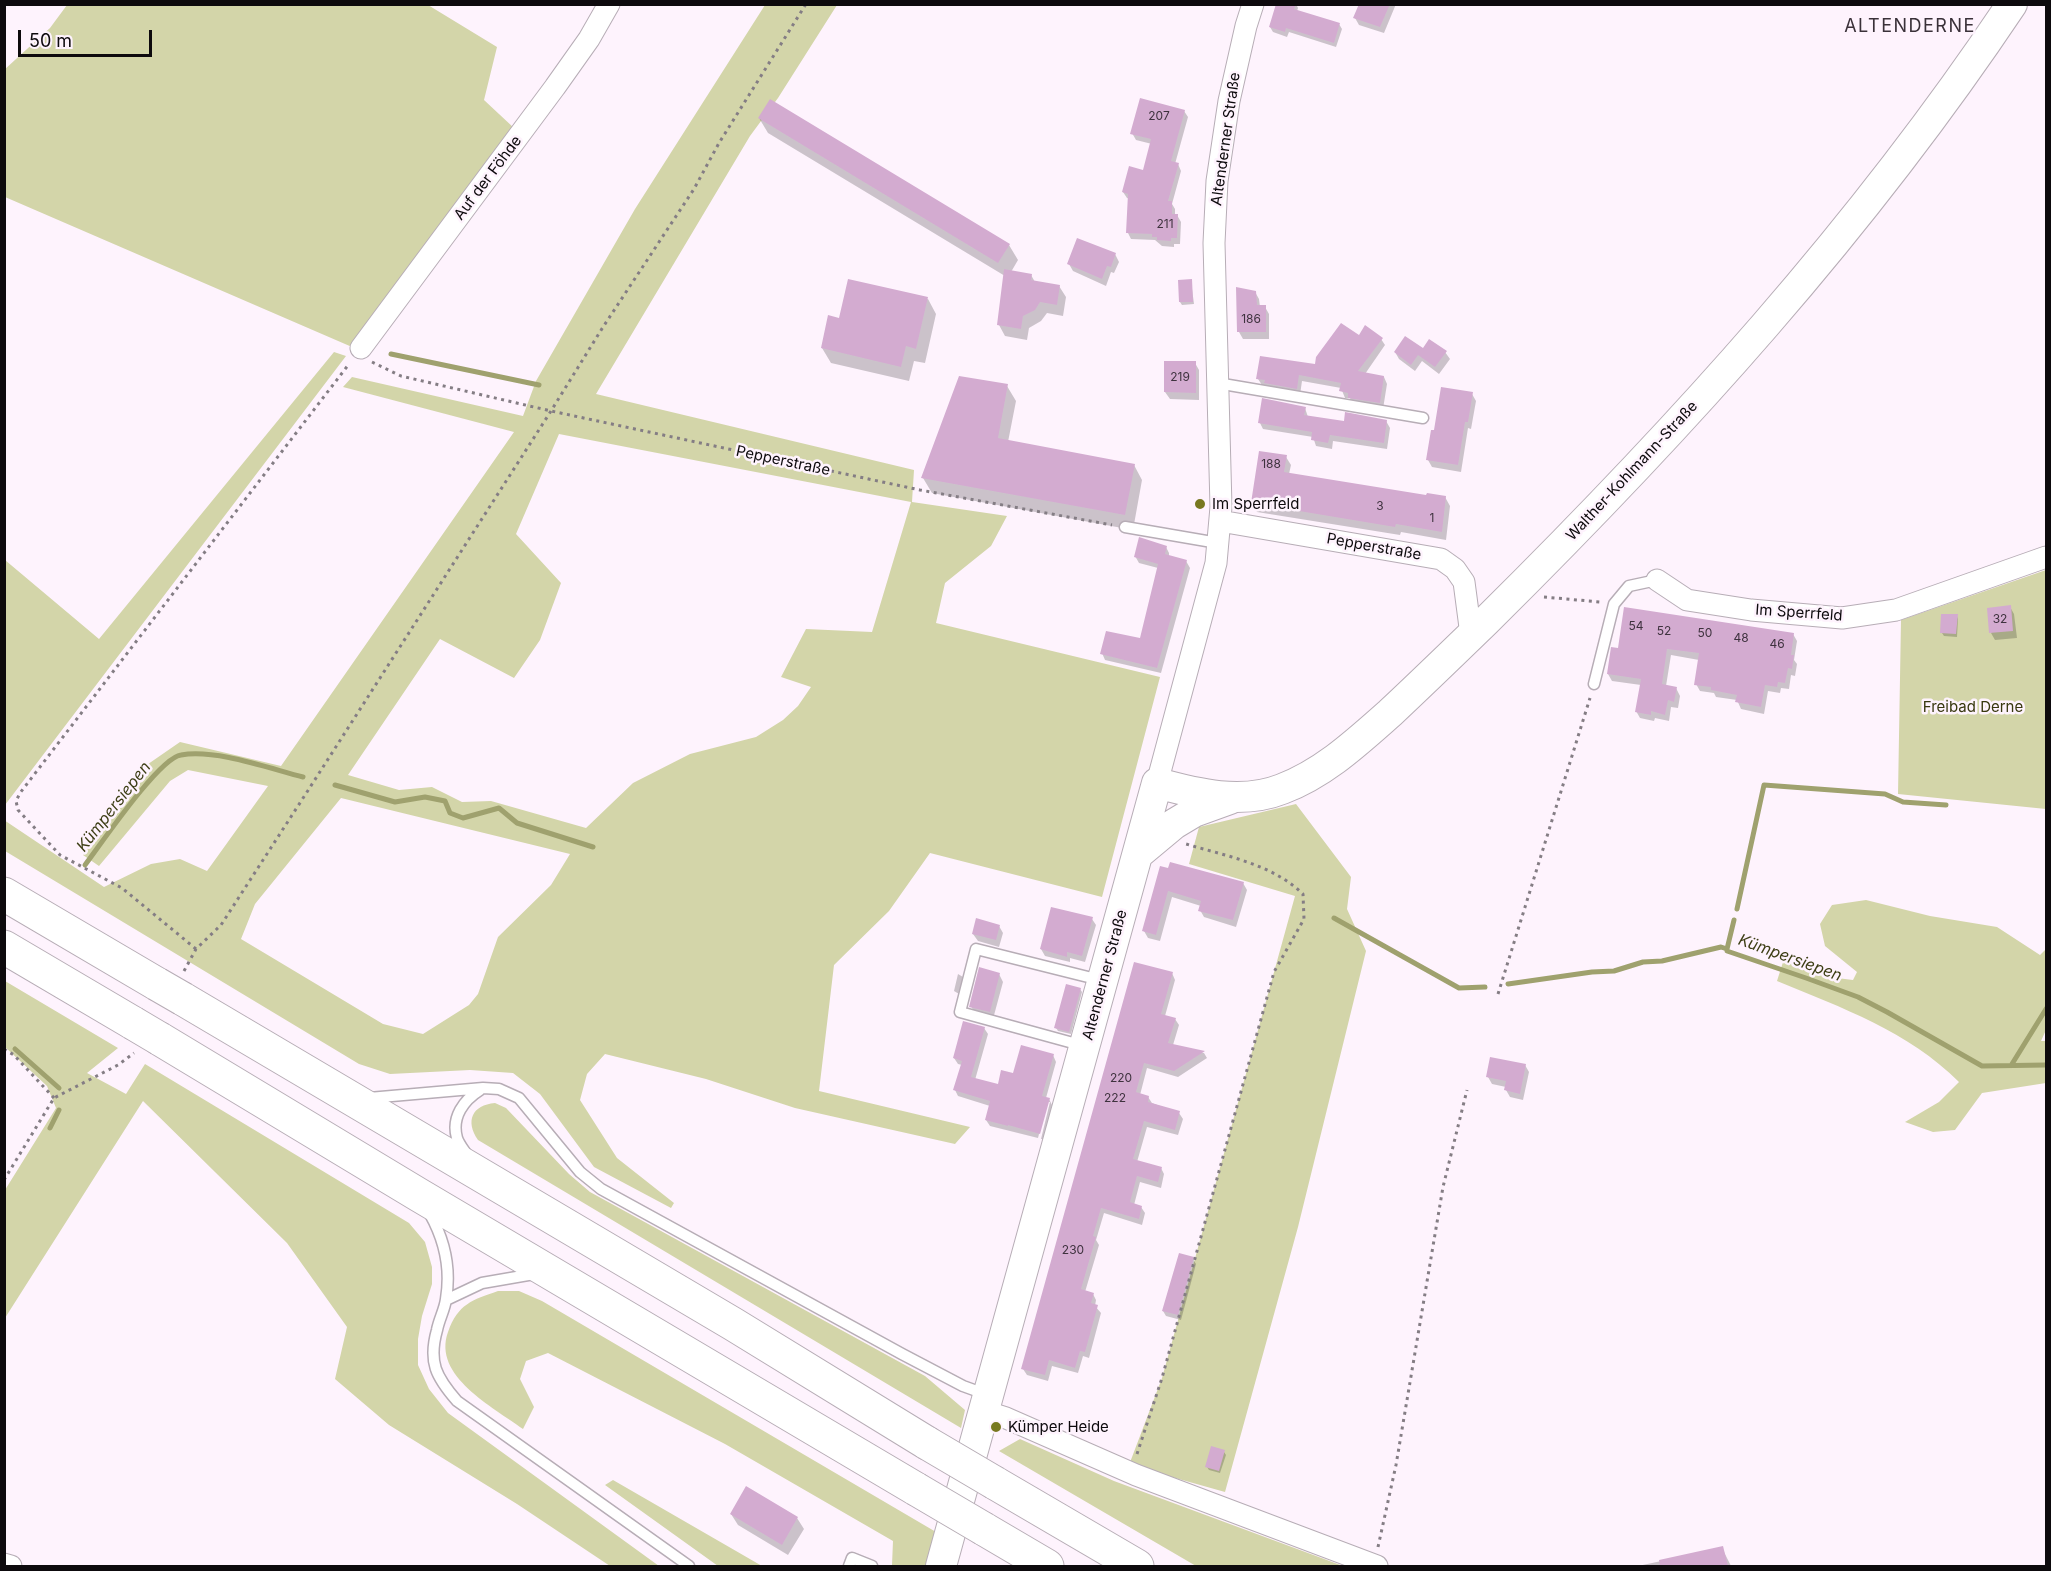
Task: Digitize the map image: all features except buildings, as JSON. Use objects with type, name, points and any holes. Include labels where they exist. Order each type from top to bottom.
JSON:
[{"type":"highway","points":[[4,894],[173,987],[480,1176],[733,1324],[927,1443],[1137,1566]]},
{"type":"highway","points":[[4,947],[143,1038],[419,1195],[1047,1566]]},
{"type":"main road","name":"Walther-Kohlmann-Straße","points":[[1157,783],[1180,790],[1233,798],[1280,790],[1319,772],[1378,723],[1575,532],[1700,400],[1783,306],[1910,148],[1971,66],[2012,4]]},
{"type":"main road","name":"Altenderner Straße","points":[[942,1564],[1103,981],[1148,845],[1157,783]]},
{"type":"main road","points":[[1148,845],[1194,812],[1233,798]]},
{"type":"street","name":"Auf der Föhde","points":[[362,348],[555,87],[589,39],[609,4]]},
{"type":"street","name":"Altenderner Straße","points":[[1157,783],[1213,580],[1218,543],[1220,521],[1214,243],[1217,182],[1229,101],[1253,4]]},
{"type":"street","name":"Pepperstraße","points":[[1220,521],[1441,558],[1455,569],[1464,582],[1471,635]]},
{"type":"street","name":"Im Sperrfeld","points":[[1657,580],[1687,600],[1751,610],[1842,618],[1896,610],[2046,557]]},
{"type":"street","points":[[987,1403],[1006,1418],[1131,1473],[1374,1565]]},
{"type":"street","points":[[4,1564],[11,1566]]},
{"type":"lane","points":[[1217,383],[1423,418]]},
{"type":"lane","points":[[1125,527],[1218,543]]},
{"type":"lane","points":[[1594,684],[1614,604],[1629,586],[1657,580]]},
{"type":"lane","points":[[1085,1047],[960,1012],[976,949],[1103,981]]},
{"type":"lane","points":[[480,1176],[457,1138],[457,1123],[461,1107],[468,1098],[483,1088]]},
{"type":"lane","points":[[354,1100],[483,1088],[499,1089],[519,1098],[580,1172],[601,1189],[963,1386],[987,1403]]},
{"type":"lane","points":[[419,1195],[440,1231],[448,1270],[446,1299],[432,1354],[440,1382],[457,1401],[690,1566]]},
{"type":"lane","points":[[446,1299],[482,1283],[525,1274],[554,1274]]},
{"type":"lane","points":[[849,1566],[852,1558],[872,1566]]},
{"type":"path","points":[[173,987],[196,949],[221,925],[603,327],[694,189],[719,143],[806,4]]},
{"type":"path","name":"Pepperstraße","points":[[362,348],[365,359],[401,376],[551,411],[920,490],[1125,527]]},
{"type":"path","points":[[196,949],[122,888],[60,855],[18,810],[16,801],[362,348]]},
{"type":"path","points":[[1521,585],[1548,598],[1614,604]]},
{"type":"path","points":[[1498,994],[1594,684]]},
{"type":"path","points":[[1131,1473],[1162,1378],[1274,972],[1304,919],[1303,894],[1291,883],[1251,863],[1148,845]]},
{"type":"path","points":[[4,1180],[54,1098],[118,1065],[143,1038]]},
{"type":"path","points":[[4,1049],[14,1055],[54,1098]]},
{"type":"path","points":[[1374,1565],[1396,1466],[1443,1187],[1467,1090]]},
{"type":"green space","points":[[67,5],[428,5],[497,47],[484,100],[514,128],[352,347],[5,197],[4,70],[50,28]]},
{"type":"green space","points":[[765,5],[837,5],[778,98],[750,136],[596,394],[914,470],[912,502],[1007,516],[991,546],[945,583],[936,623],[1160,677],[1102,897],[930,853],[889,911],[834,965],[819,1091],[970,1127],[955,1144],[795,1108],[706,1079],[605,1054],[587,1074],[580,1100],[617,1158],[674,1203],[671,1208],[594,1167],[540,1094],[513,1073],[470,1070],[390,1074],[359,1064],[5,851],[4,820],[104,887],[151,864],[180,859],[207,871],[268,786],[188,770],[170,781],[99,866],[83,855],[138,771],[180,742],[281,766],[514,432],[343,387],[352,377],[523,416],[536,381],[635,209]],"holes":[[[559,434],[911,502],[872,632],[806,629],[781,677],[811,687],[798,706],[783,720],[756,737],[690,754],[633,783],[586,828],[491,801],[462,802],[432,787],[399,790],[348,775],[440,639],[514,678],[540,640],[561,583],[516,534]],[[341,798],[570,854],[551,885],[498,937],[478,994],[469,1005],[423,1034],[383,1024],[241,939],[255,904]]]},
{"type":"green space","points":[[334,352],[346,356],[5,805],[5,560],[99,639]]},
{"type":"green space","name":"Freibad Derne","points":[[2046,570],[2046,809],[1898,794],[1901,620]]},
{"type":"green space","points":[[1296,804],[1351,877],[1347,909],[1366,951],[1298,1227],[1225,1492],[1129,1465],[1162,1378],[1295,896],[1189,864],[1199,827]]},
{"type":"green space","points":[[1866,900],[1930,916],[1997,927],[2040,955],[2046,949],[2046,1030],[2041,1041],[2046,1041],[2046,1083],[1982,1093],[1955,1130],[1933,1132],[1905,1122],[1939,1102],[1959,1082],[1918,1048],[1896,1035],[1850,1011],[1777,981],[1783,962],[1799,961],[1837,978],[1853,980],[1857,972],[1825,946],[1820,924],[1832,905]]},
{"type":"green space","points":[[5,981],[118,1048],[87,1073],[126,1094],[145,1064],[409,1223],[425,1242],[432,1267],[432,1284],[418,1339],[418,1365],[429,1389],[448,1413],[659,1566],[610,1566],[517,1504],[389,1425],[335,1379],[347,1327],[287,1243],[143,1101],[5,1318],[5,1190],[56,1108],[47,1086],[5,1047]]},
{"type":"green space","points":[[495,1103],[506,1108],[569,1174],[590,1192],[925,1376],[965,1410],[961,1428],[478,1140],[472,1126],[473,1115],[481,1107]]},
{"type":"green space","points":[[498,1291],[519,1291],[542,1301],[936,1532],[927,1566],[892,1565],[893,1541],[725,1444],[548,1353],[526,1361],[520,1379],[534,1407],[523,1429],[468,1389],[449,1363],[445,1348],[448,1332],[461,1309],[473,1301]]},
{"type":"green space","points":[[1020,1439],[1114,1481],[1343,1566],[1196,1566],[999,1451]]},
{"type":"green space","points":[[613,1480],[762,1566],[718,1566],[605,1485]]},
{"type":"waterway","points":[[391,354],[539,385]]},
{"type":"waterway","name":"Kümpersiepen","points":[[85,865],[145,786],[171,760],[181,755],[226,757],[303,777]]},
{"type":"waterway","name":"Kümpersiepen","points":[[335,785],[395,802],[425,797],[445,801],[450,813],[463,818],[499,808],[517,823],[593,847]]},
{"type":"waterway","points":[[1737,909],[1764,785],[1885,794],[1903,802],[1946,805]]},
{"type":"waterway","name":"Kümpersiepen","points":[[1334,918],[1459,988],[1485,987]]},
{"type":"waterway","points":[[1727,949],[1734,920]]},
{"type":"waterway","name":"Kümpersiepen","points":[[1508,984],[1614,971],[1643,962],[1662,961],[1721,947],[1858,997],[1982,1066],[2046,1065]]},
{"type":"waterway","points":[[2012,1064],[2046,1009]]},
{"type":"waterway","points":[[15,1049],[59,1088]]},
{"type":"waterway","points":[[50,1128],[59,1110]]},
{"type":"place","name":"Im Sperrfeld","points":[[1200,504]]},
{"type":"place","name":"Kümper Heide","points":[[996,1427]]},
{"type":"district","name":"ALTENDERNE","points":[[1910,27]]}]
